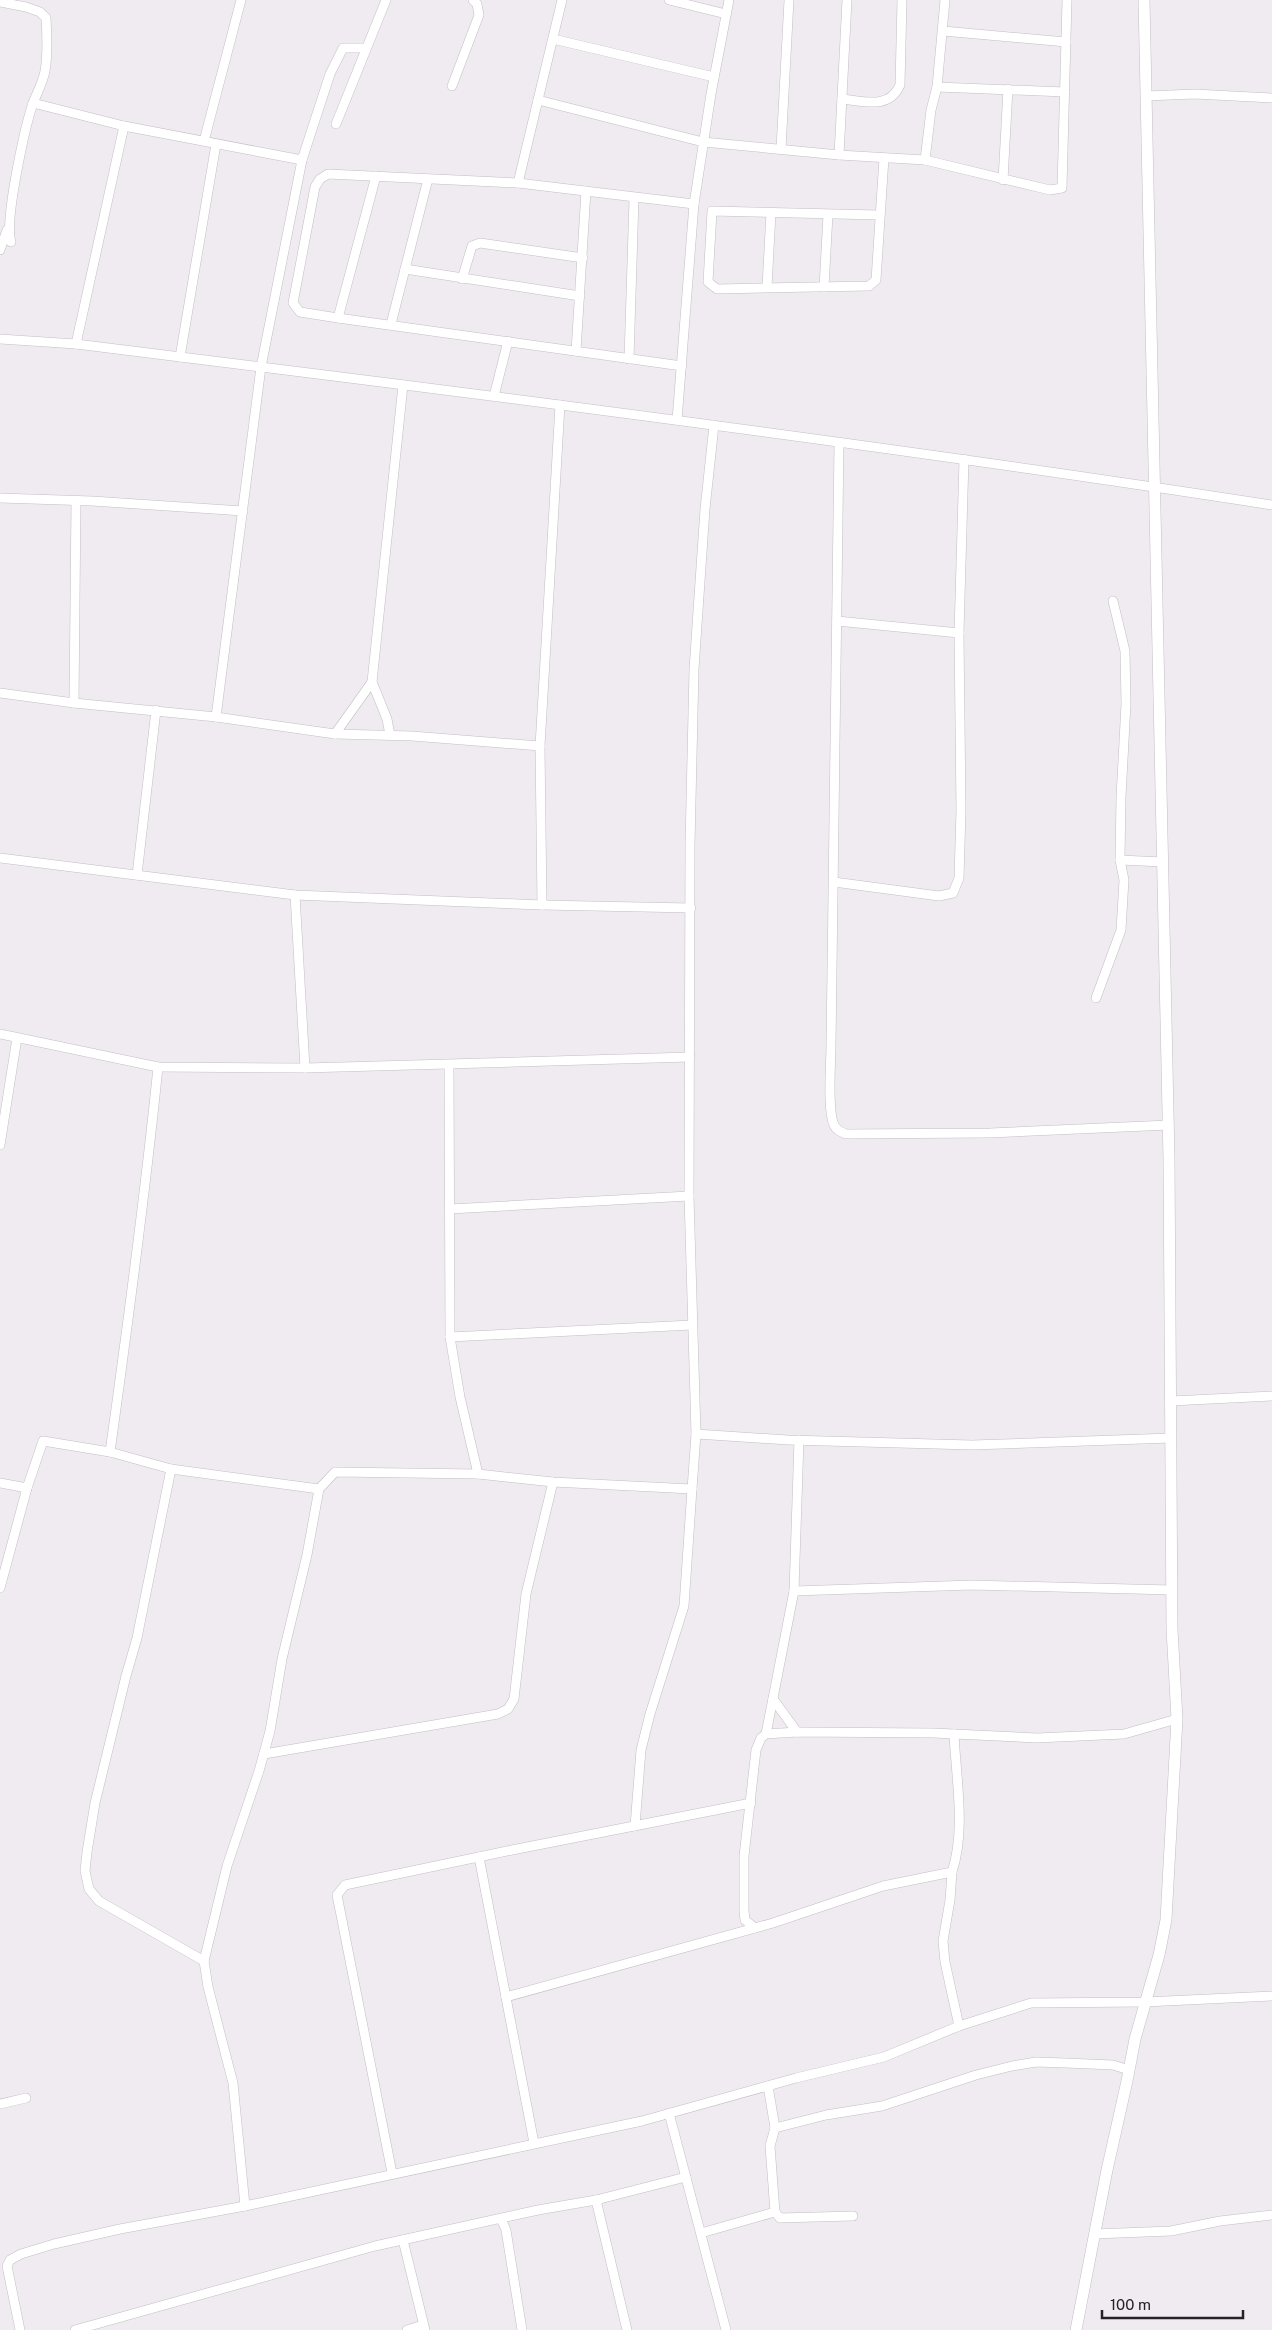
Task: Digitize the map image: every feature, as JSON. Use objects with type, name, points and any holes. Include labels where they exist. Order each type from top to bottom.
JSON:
[{"type":"street","points":[[204,141],[241,0]]},
{"type":"street","points":[[336,124],[386,0]]},
{"type":"street","points":[[452,86],[479,15],[477,4],[473,0]]},
{"type":"street","points":[[518,183],[562,0]]},
{"type":"street","points":[[669,0],[726,14]]},
{"type":"street","points":[[677,420],[694,204],[714,77],[729,0]]},
{"type":"street","points":[[781,149],[789,0]]},
{"type":"street","points":[[839,155],[847,0]]},
{"type":"street","points":[[842,99],[877,103],[892,98],[896,93],[900,85],[902,0]]},
{"type":"street","points":[[925,160],[944,31],[945,0]]},
{"type":"street","points":[[538,100],[703,142],[839,155],[925,160],[1050,190],[1062,188],[1067,0]]},
{"type":"street","points":[[1076,2330],[1134,2039],[1159,1955],[1166,1920],[1177,1719],[1172,1590],[1169,1125],[1144,0]]},
{"type":"street","points":[[0,2],[26,7],[40,12],[46,18],[45,72],[33,103],[0,250]]},
{"type":"street","points":[[944,31],[1066,42]]},
{"type":"street","points":[[553,39],[714,77]]},
{"type":"street","points":[[216,717],[261,367],[302,160],[340,52],[347,47],[366,48]]},
{"type":"street","points":[[937,87],[1064,92]]},
{"type":"street","points":[[1003,180],[1008,89]]},
{"type":"street","points":[[1146,96],[1195,94],[1272,98]]},
{"type":"street","points":[[33,103],[124,126],[302,160]]},
{"type":"street","points":[[76,344],[124,126]]},
{"type":"street","points":[[180,357],[216,144]]},
{"type":"street","points":[[880,215],[771,214],[712,211],[708,282],[717,289],[869,286],[873,284],[876,280],[884,158]]},
{"type":"street","points":[[682,366],[300,312],[293,303],[315,187],[320,179],[328,174],[518,183],[694,204]]},
{"type":"street","points":[[338,318],[376,176]]},
{"type":"street","points":[[391,324],[428,179]]},
{"type":"street","points":[[576,351],[586,191]]},
{"type":"street","points":[[629,359],[634,198]]},
{"type":"street","points":[[767,287],[771,214]]},
{"type":"street","points":[[824,287],[828,215]]},
{"type":"street","points":[[4,226],[11,242]]},
{"type":"street","points":[[462,278],[472,246],[480,243],[583,258]]},
{"type":"street","points":[[405,270],[580,296]]},
{"type":"street","points":[[0,338],[76,344],[677,420],[964,459],[1272,505]]},
{"type":"street","points":[[494,396],[508,341]]},
{"type":"street","points":[[390,735],[372,682],[403,385]]},
{"type":"street","points":[[542,905],[540,746],[560,405]]},
{"type":"street","points":[[634,1826],[641,1750],[650,1714],[684,1606],[696,1434],[689,1196],[690,844],[694,669],[705,509],[714,425]]},
{"type":"street","points":[[840,443],[831,1110],[834,1125],[839,1131],[846,1134],[990,1133],[1169,1125]]},
{"type":"street","points":[[834,882],[939,896],[953,893],[959,878],[961,810],[959,633],[964,459]]},
{"type":"street","points":[[0,498],[243,511]]},
{"type":"street","points":[[74,703],[76,501]]},
{"type":"street","points":[[1096,998],[1121,930],[1124,880],[1120,860],[1126,660],[1114,601]]},
{"type":"street","points":[[837,621],[959,633]]},
{"type":"street","points":[[335,734],[372,682]]},
{"type":"street","points":[[0,693],[74,703],[216,717],[335,734],[390,735],[540,746]]},
{"type":"street","points":[[137,875],[156,710]]},
{"type":"street","points":[[0,858],[295,895],[542,905],[691,908]]},
{"type":"street","points":[[1120,860],[1163,862]]},
{"type":"street","points":[[295,895],[306,1068]]},
{"type":"street","points":[[0,1034],[158,1067],[306,1068],[690,1056]]},
{"type":"street","points":[[0,1145],[17,1038]]},
{"type":"street","points":[[449,1065],[450,1337],[460,1397],[478,1474]]},
{"type":"street","points":[[110,1452],[143,1211],[158,1067]]},
{"type":"street","points":[[450,1209],[689,1196]]},
{"type":"street","points":[[450,1337],[692,1325]]},
{"type":"street","points":[[1171,1401],[1272,1396]]},
{"type":"street","points":[[696,1434],[799,1440],[972,1445],[1171,1438]]},
{"type":"street","points":[[766,1734],[794,1591],[799,1440]]},
{"type":"street","points":[[0,1588],[27,1488],[42,1441],[110,1452],[171,1469],[320,1489]]},
{"type":"street","points":[[171,1469],[137,1638],[95,1803],[85,1871],[89,1888],[99,1901],[204,1961]]},
{"type":"street","points":[[245,2206],[233,2083],[208,1987],[204,1961],[227,1866],[264,1754],[282,1659],[307,1555],[320,1489],[336,1472],[478,1474],[553,1482],[692,1489]]},
{"type":"street","points":[[264,1754],[498,1714],[508,1709],[514,1699],[526,1594],[553,1482]]},
{"type":"street","points":[[0,1483],[27,1488]]},
{"type":"street","points":[[794,1591],[972,1585],[1172,1590]]},
{"type":"street","points":[[773,1699],[797,1732]]},
{"type":"street","points":[[755,1928],[745,1920],[744,1856],[756,1750],[760,1738],[766,1734],[797,1732],[954,1734],[1037,1738],[1124,1734],[1177,1719]]},
{"type":"street","points":[[954,1734],[958,1819],[957,1859],[952,1872],[950,1900],[943,1940],[945,1962],[959,2026]]},
{"type":"street","points":[[392,2173],[337,1896],[339,1890],[346,1885],[479,1857],[751,1804]]},
{"type":"street","points":[[479,1857],[534,2143]]},
{"type":"street","points":[[506,1997],[755,1928],[883,1886],[952,1872]]},
{"type":"street","points":[[20,2330],[6,2266],[10,2260],[54,2244],[120,2229],[245,2206],[668,2113],[884,2057],[959,2026],[1031,2003],[1145,2002],[1272,1996]]},
{"type":"street","points":[[775,2128],[826,2115],[882,2106],[976,2075],[1036,2062],[1113,2065],[1129,2070]]},
{"type":"street","points":[[768,2086],[775,2128],[770,2146],[775,2212],[780,2218],[853,2216]]},
{"type":"street","points":[[0,2104],[26,2098]]},
{"type":"street","points":[[668,2113],[726,2330]]},
{"type":"street","points":[[75,2330],[375,2246],[596,2200],[686,2177]]},
{"type":"street","points":[[596,2200],[627,2330]]},
{"type":"street","points":[[700,2233],[775,2212]]},
{"type":"street","points":[[1094,2234],[1171,2231],[1272,2214]]},
{"type":"street","points":[[501,2219],[506,2230],[522,2330]]},
{"type":"street","points":[[403,2240],[424,2327],[407,2330]]}]
